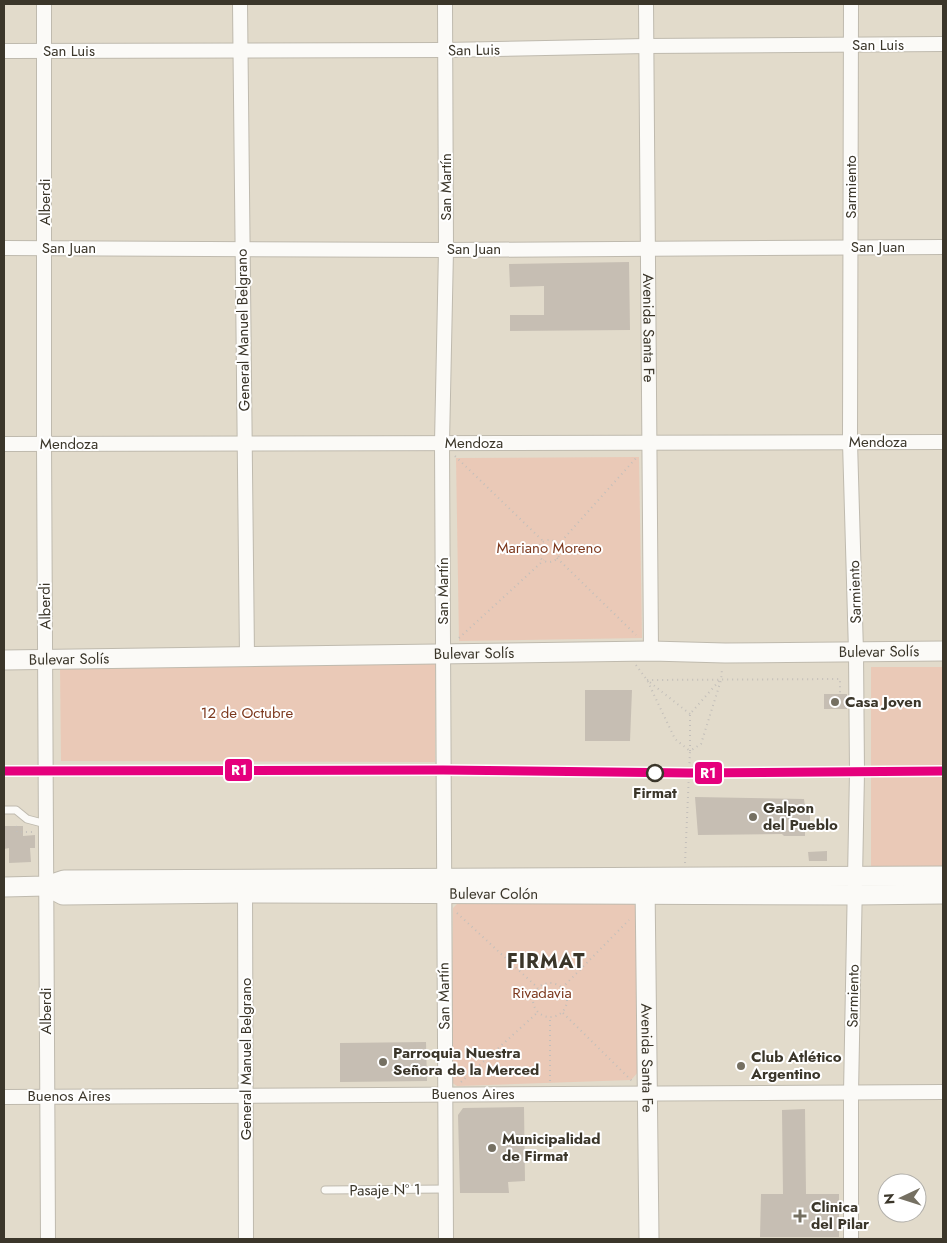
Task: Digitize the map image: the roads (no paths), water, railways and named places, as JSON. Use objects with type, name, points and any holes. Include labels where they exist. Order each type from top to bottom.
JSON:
[{"type":"street","name":"Alberdi","points":[[44,4],[48,1239]]},
{"type":"street","name":"General Manuel Belgrano","points":[[240,4],[247,656]]},
{"type":"street","name":"San Martín","points":[[445,4],[446,250],[442,443],[446,1239]]},
{"type":"street","name":"Avenida Santa Fe","points":[[646,4],[651,650]]},
{"type":"street","name":"Sarmiento","points":[[851,4],[850,442],[856,652],[856,896],[850,1093],[851,1239]]},
{"type":"street","name":"San Luis","points":[[4,51],[445,50],[646,46],[943,44]]},
{"type":"street","name":"San Juan","points":[[4,248],[446,250],[943,247]]},
{"type":"street","name":"Mendoza","points":[[4,444],[943,442]]},
{"type":"street","name":"Bulevar Solís","points":[[4,660],[651,650],[725,653],[943,652]]},
{"type":"street","name":"Bulevar Colón","points":[[645,886],[684,878],[943,876]]},
{"type":"street","name":"Bulevar Colón","points":[[4,887],[46,886],[63,895],[245,886],[645,886],[856,896],[943,894]]},
{"type":"street","name":"General Manuel Belgrano","points":[[245,886],[246,1239]]},
{"type":"street","name":"Avenida Santa Fe","points":[[645,886],[650,1239]]},
{"type":"street","name":"Buenos Aires","points":[[4,1097],[943,1092]]},
{"type":"lane","points":[[4,810],[16,810],[27,819],[46,824]]},
{"type":"lane","name":"Pasaje Nº 1","points":[[324,1190],[446,1189]]},
{"type":"place","name":"Casa Joven","points":[[835,702]]},
{"type":"place","name":"Firmat","points":[[655,773]]},
{"type":"place","name":"Galpon del Pueblo","points":[[753,817]]},
{"type":"place","name":"Parroquia Nuestra Señora de la Merced","points":[[383,1062]]},
{"type":"place","name":"Club Atlético Argentino","points":[[741,1066]]},
{"type":"place","name":"Municipalidad de Firmat","points":[[492,1148]]},
{"type":"place","name":"Clinica del Pilar","points":[[800,1216]]},
{"type":"district","name":"FIRMAT","points":[[546,961]]},
{"type":"park label","name":"Mariano Moreno","points":[[549,548]]},
{"type":"park label","name":"12 de Octubre","points":[[247,713]]},
{"type":"park label","name":"Rivadavia","points":[[542,993]]}]
